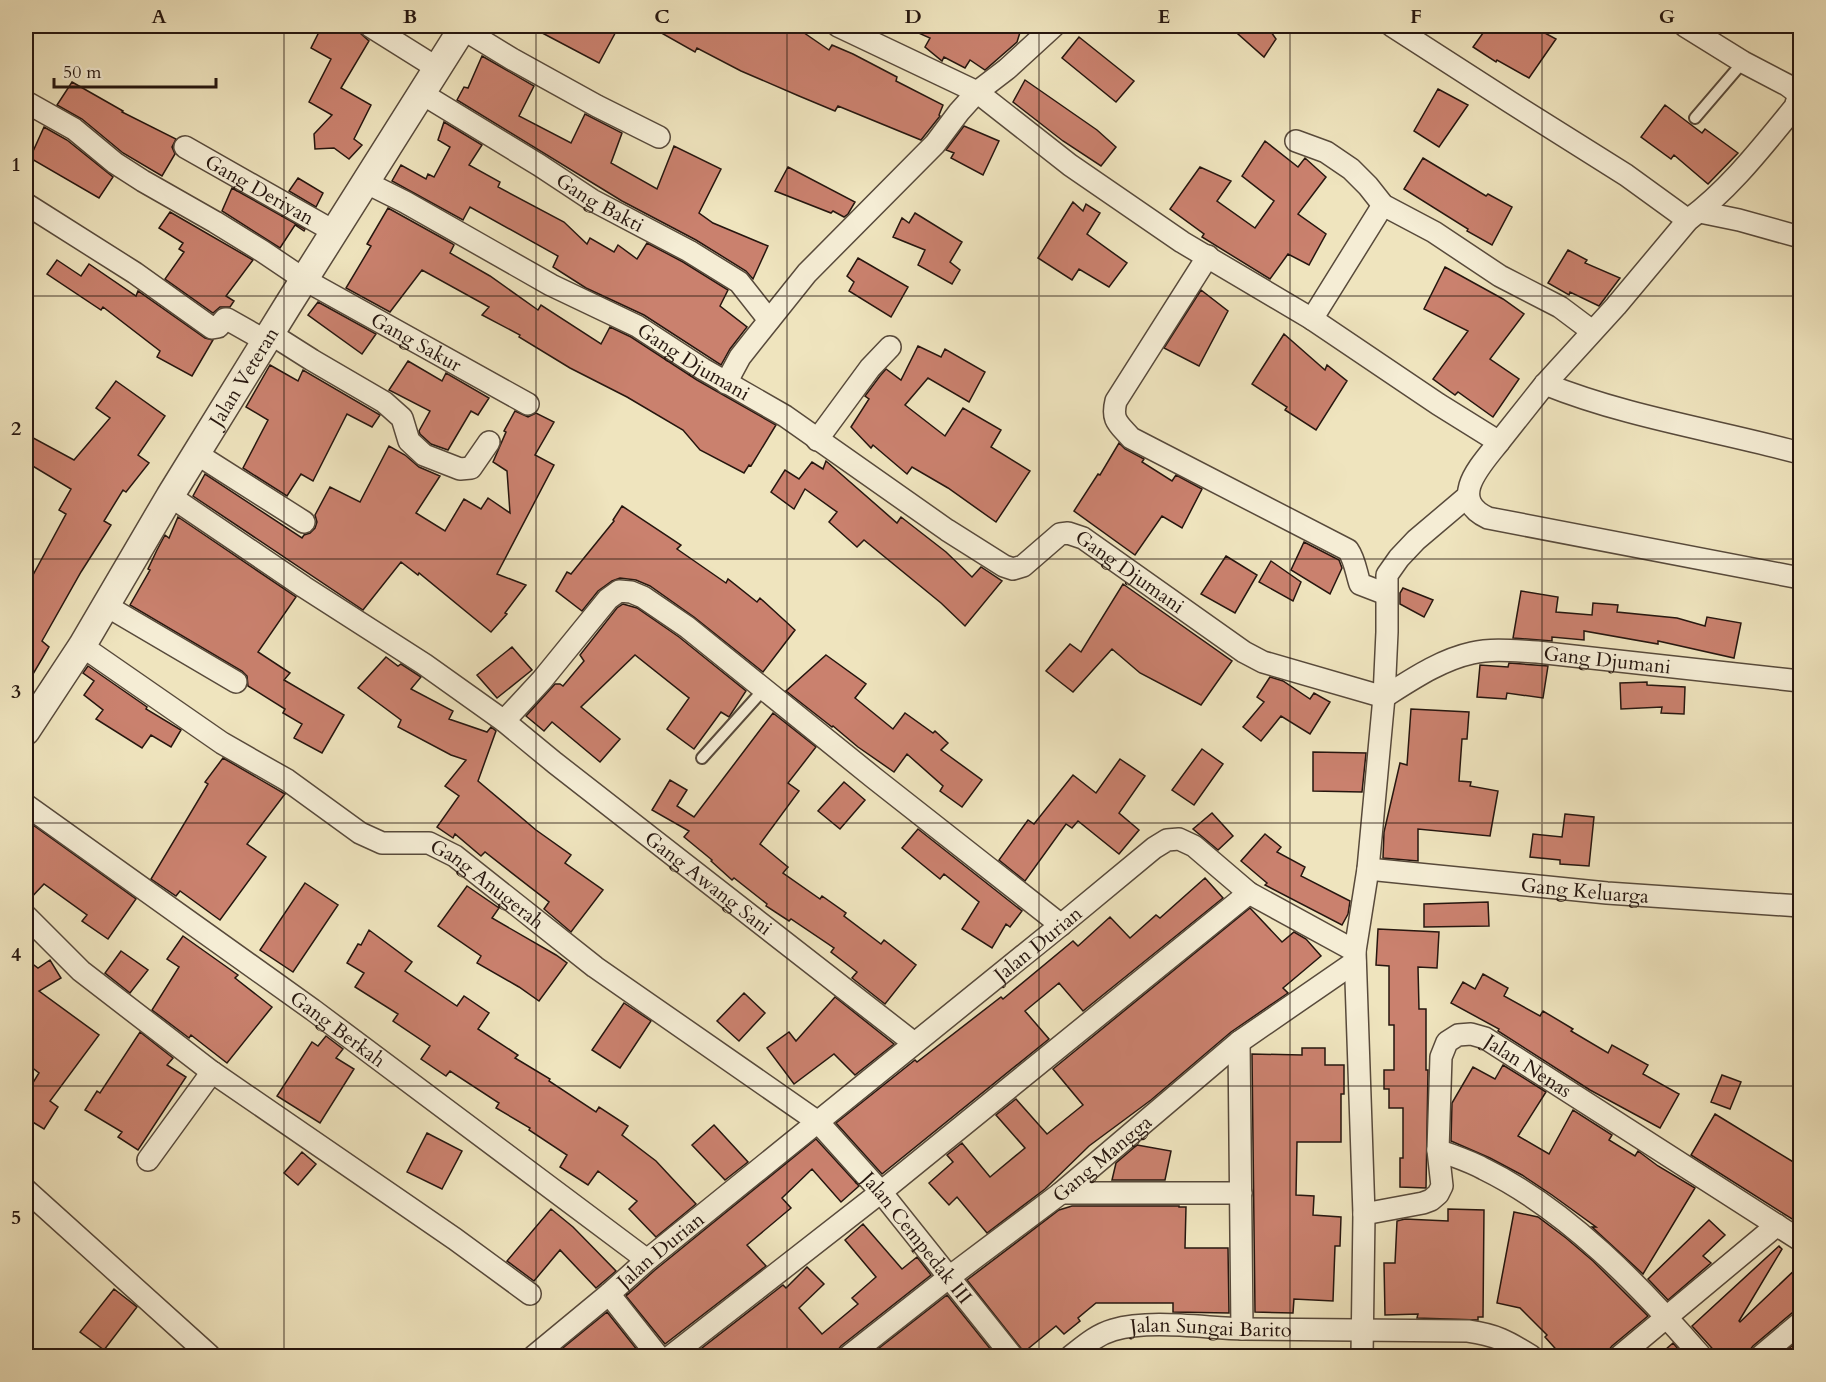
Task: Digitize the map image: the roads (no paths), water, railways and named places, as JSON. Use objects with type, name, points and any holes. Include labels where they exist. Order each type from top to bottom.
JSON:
[{"type":"street","points":[[370,26],[437,68]]},
{"type":"street","points":[[838,26],[976,92],[1070,165],[1182,242],[1311,319],[1499,442]]},
{"type":"street","points":[[726,383],[740,357],[807,273],[935,144],[976,92],[1006,69],[1054,26]]},
{"type":"street","points":[[1392,26],[1528,114],[1694,216],[1739,220],[1800,237]]},
{"type":"street","points":[[1685,26],[1743,62],[1787,85],[1795,91],[1798,97],[1795,107],[1746,166],[1694,216],[1545,384],[1477,471],[1470,484],[1468,496],[1470,505],[1476,513],[1488,518],[1800,578]]},
{"type":"street","points":[[464,27],[512,59],[658,137]]},
{"type":"street","name":"Jalan Veteran","points":[[28,722],[82,646],[170,496],[268,337],[464,27]]},
{"type":"street","name":"Gang Bakti","points":[[422,93],[592,200],[689,251],[739,282],[769,320]]},
{"type":"street","name":"Gang Sakur","points":[[26,102],[74,129],[115,163],[142,181],[234,233],[305,280],[528,404]]},
{"type":"street","points":[[1296,141],[1326,152],[1351,169],[1383,205],[1434,232],[1500,276],[1560,307],[1592,331]]},
{"type":"street","name":"Gang Deriyan","points":[[185,147],[335,232]]},
{"type":"street","name":"Gang Djumani","points":[[366,182],[551,285],[637,327],[726,383],[785,416],[947,530],[1004,566],[1013,569],[1023,566],[1060,534],[1068,532],[1075,534],[1137,575],[1244,652],[1278,667],[1384,697],[1422,673],[1447,661],[1472,652],[1497,650],[1537,652],[1800,681]]},
{"type":"street","points":[[26,204],[135,273],[212,328],[218,327],[227,319],[312,360],[384,402],[402,418],[409,441],[424,455],[460,469],[471,468],[489,442]]},
{"type":"street","points":[[1311,319],[1383,205]]},
{"type":"street","points":[[1208,256],[1116,401],[1113,413],[1117,422],[1131,438],[1348,550],[1354,558],[1355,571],[1360,584],[1386,594]]},
{"type":"street","points":[[817,440],[870,368],[890,347]]},
{"type":"street","points":[[1545,384],[1586,399],[1668,422],[1800,453]]},
{"type":"street","points":[[197,454],[304,522]]},
{"type":"street","name":"Gang Awang Sani","points":[[170,496],[304,587],[415,658],[504,721],[914,1043]]},
{"type":"street","points":[[1362,1356],[1364,1214],[1355,956],[1368,869],[1384,697],[1387,575],[1399,558],[1431,526],[1468,496]]},
{"type":"street","points":[[504,721],[542,680],[608,599],[619,591],[631,592],[643,597],[687,627],[1061,925]]},
{"type":"street","points":[[105,605],[236,682]]},
{"type":"street","name":"Gang Anugerah","points":[[82,646],[222,743],[287,780],[360,833],[382,843],[429,843],[455,856],[595,967],[818,1122]]},
{"type":"street","name":"Gang Berkah","points":[[26,805],[313,1010],[647,1260]]},
{"type":"street","name":"Jalan Durian","points":[[534,1356],[647,1260],[1154,848],[1167,840],[1179,839],[1194,846],[1249,893],[1355,956]]},
{"type":"street","name":"Gang Keluarga","points":[[1368,869],[1607,893],[1800,906]]},
{"type":"street","points":[[671,1356],[882,1192],[1249,893]]},
{"type":"street","points":[[26,916],[81,970],[212,1072],[455,1239],[530,1294]]},
{"type":"street","name":"Gang Mangga","points":[[849,1356],[1061,1193],[1239,1042],[1355,956]]},
{"type":"street","name":"Jalan Nenas","points":[[1364,1214],[1423,1203],[1438,1194],[1442,1186],[1438,1150],[1440,1057],[1447,1042],[1458,1035],[1471,1034],[1485,1038],[1800,1240]]},
{"type":"street","points":[[1239,1042],[1242,1329]]},
{"type":"street","points":[[148,1160],[212,1072]]},
{"type":"street","name":"Jalan Cempedak III","points":[[818,1122],[882,1192],[1012,1356]]},
{"type":"street","points":[[1438,1150],[1484,1169],[1527,1194],[1558,1216],[1621,1271],[1701,1356]]},
{"type":"street","points":[[26,1190],[209,1355]]},
{"type":"street","points":[[1061,1193],[1241,1193]]},
{"type":"street","points":[[1620,1356],[1777,1225]]},
{"type":"street","points":[[609,1294],[658,1356]]},
{"type":"street","points":[[1761,1356],[1800,1323]]},
{"type":"street","name":"Jalan Sungai Barito","points":[[1071,1356],[1099,1335],[1114,1329],[1155,1325],[1242,1329],[1468,1331],[1507,1341],[1531,1356]]},
{"type":"lane","points":[[1695,118],[1743,62]]},
{"type":"lane","points":[[702,758],[764,689]]}]
